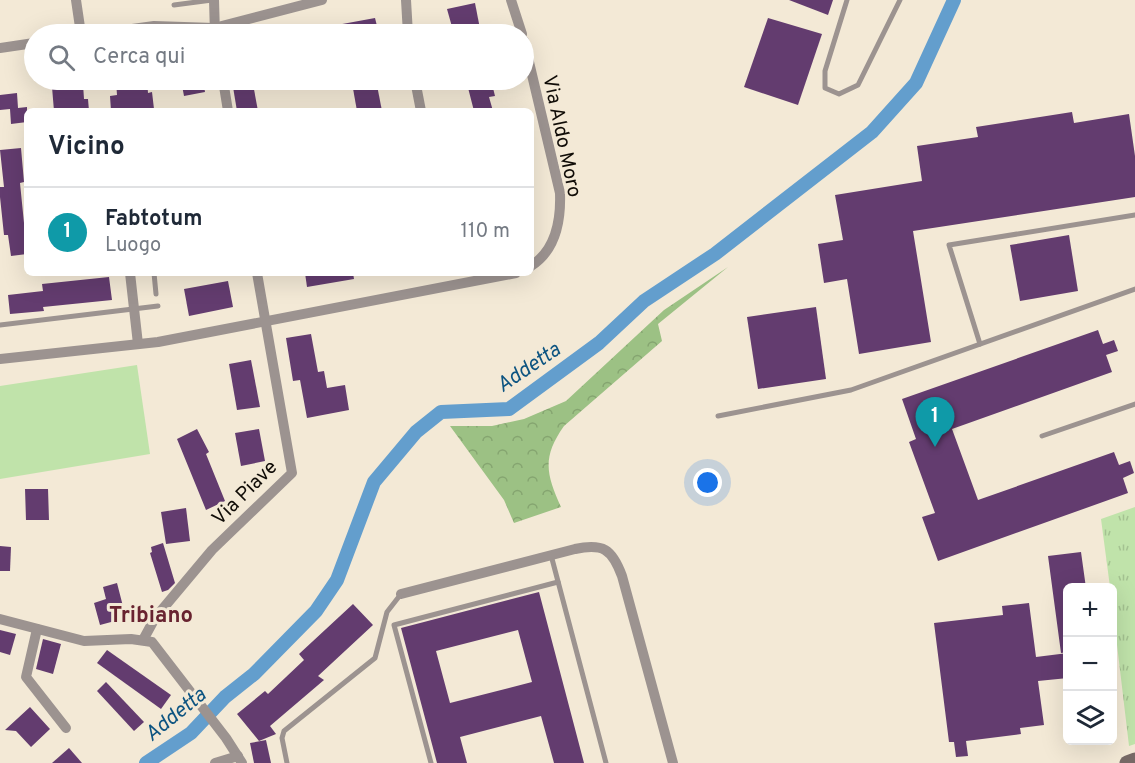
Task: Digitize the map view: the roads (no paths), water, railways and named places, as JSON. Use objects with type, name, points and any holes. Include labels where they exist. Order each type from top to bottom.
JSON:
[{"type":"street","points":[[76,0],[80,24]]},
{"type":"street","points":[[213,0],[214,24]]},
{"type":"street","points":[[238,24],[322,0]]},
{"type":"street","points":[[406,0],[407,24]]},
{"type":"street","points":[[511,0],[520,24]]},
{"type":"street","points":[[518,16],[521,0]]},
{"type":"street","points":[[0,48],[24,44]]},
{"type":"street","name":"Via Aldo Moro","points":[[534,82],[560,193],[561,210],[551,244],[534,263]]},
{"type":"street","points":[[225,90],[228,108]]},
{"type":"street","points":[[417,90],[420,108]]},
{"type":"street","points":[[130,276],[138,345]]},
{"type":"street","name":"Via Piave","points":[[143,640],[155,618],[212,550],[292,473],[257,276]]},
{"type":"street","points":[[452,276],[454,285]]},
{"type":"street","points":[[0,359],[138,345],[500,276]]},
{"type":"street","points":[[401,594],[551,555],[592,546],[605,549],[616,559],[673,763]]},
{"type":"street","points":[[0,619],[98,643],[143,640],[152,642],[191,691],[240,760],[215,763]]},
{"type":"street","points":[[38,629],[26,677],[66,728]]},
{"type":"street","points":[[1127,763],[1135,760]]},
{"type":"lane","points":[[174,5],[213,0]]},
{"type":"lane","points":[[847,0],[825,71],[825,88],[839,94],[858,85],[900,0]]},
{"type":"lane","points":[[980,344],[949,245],[1135,215]]},
{"type":"lane","points":[[154,276],[156,294]]},
{"type":"lane","points":[[718,416],[851,390],[1135,289]]},
{"type":"lane","points":[[0,325],[158,306]]},
{"type":"lane","points":[[1042,436],[1135,404]]},
{"type":"lane","points":[[551,555],[606,763]]},
{"type":"lane","points":[[431,763],[394,625],[558,582]]},
{"type":"lane","points":[[287,763],[282,738],[284,731],[375,658],[387,612],[401,594]]},
{"type":"waterway","name":"Addetta","points":[[146,763],[191,733],[225,697],[254,674],[316,611],[337,580],[374,482],[416,432],[441,412],[509,409],[599,343],[644,301],[715,254],[872,132],[916,83],[954,0]]},
{"type":"place","name":"Fabtotum","points":[[935,447]]},
{"type":"district","name":"Tribiano","points":[[151,614]]}]
